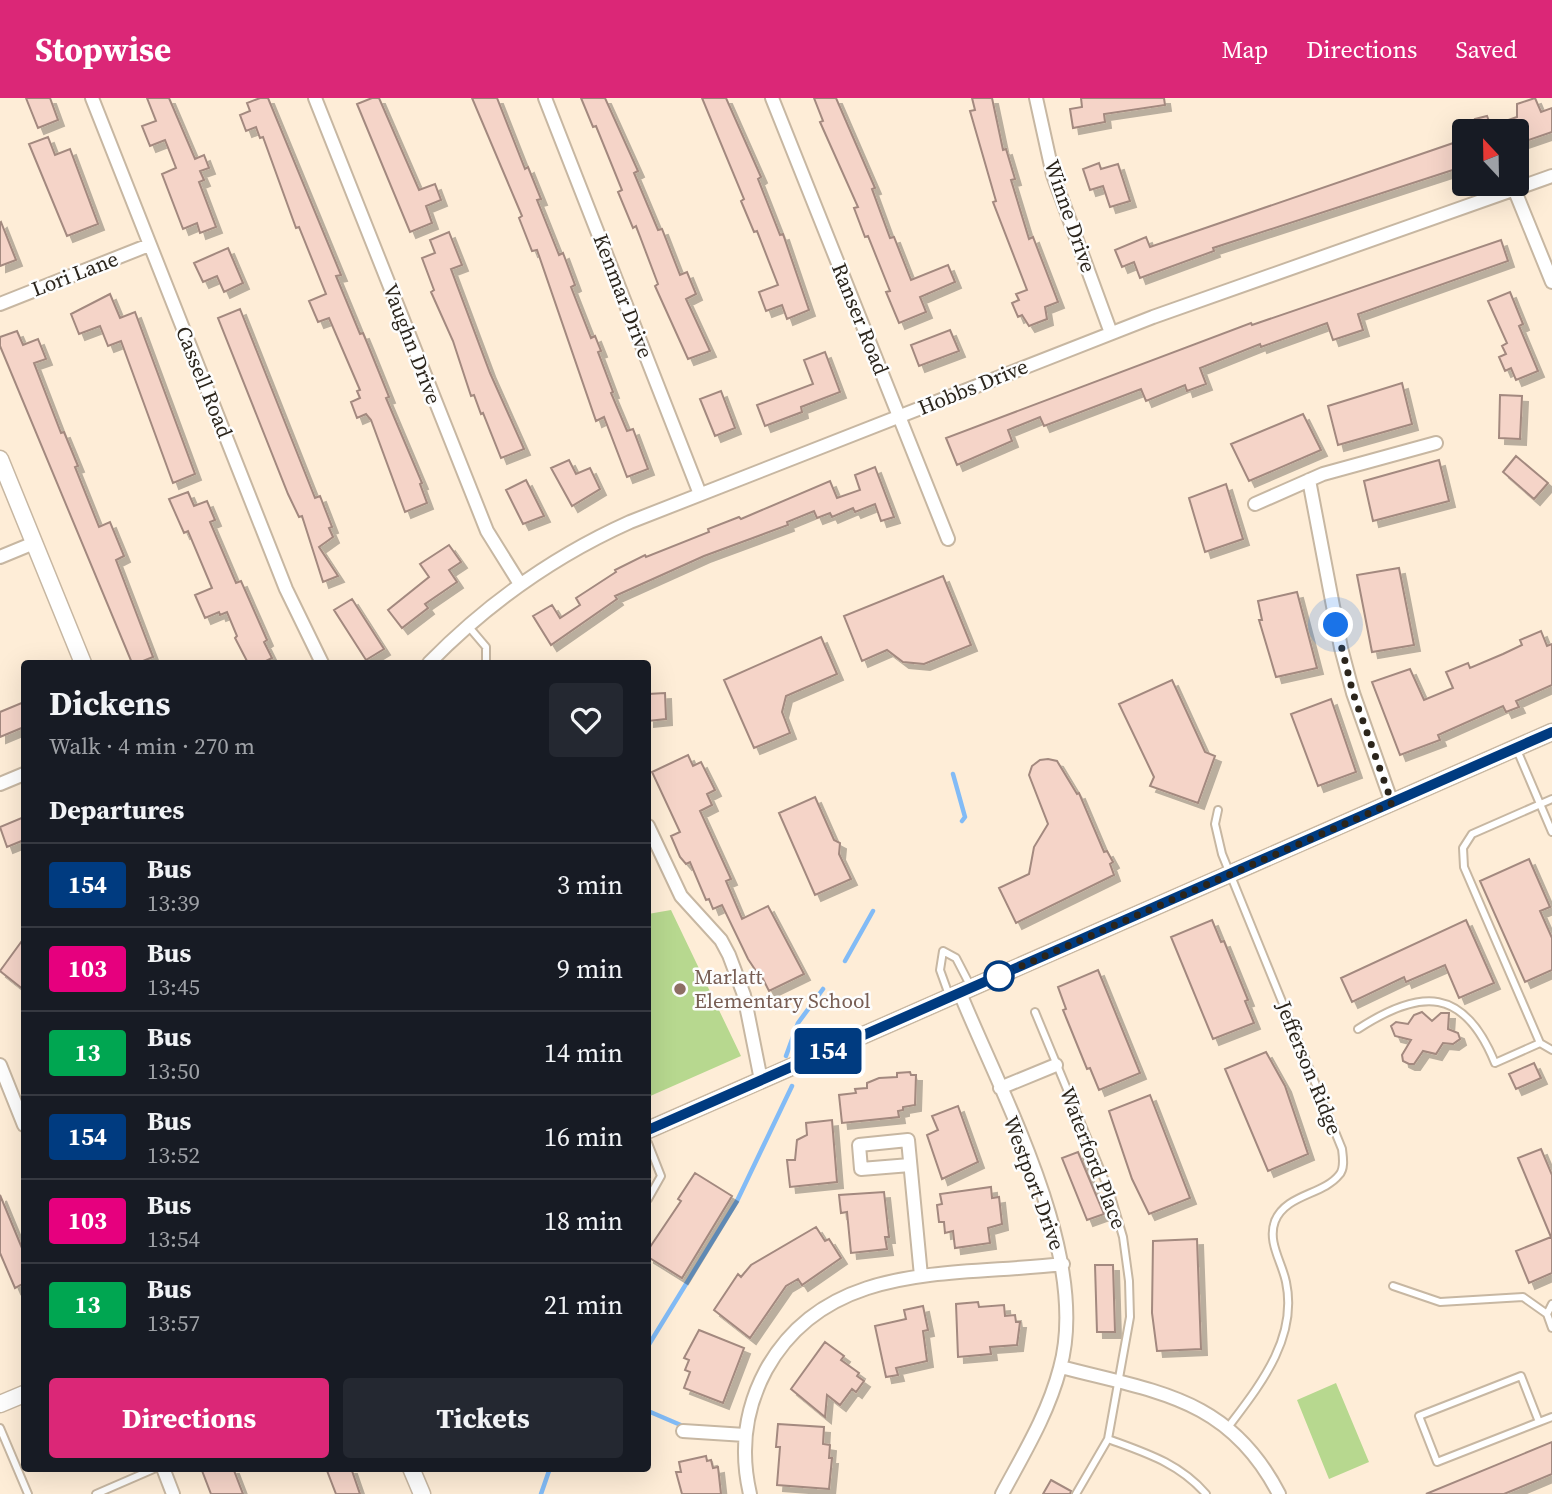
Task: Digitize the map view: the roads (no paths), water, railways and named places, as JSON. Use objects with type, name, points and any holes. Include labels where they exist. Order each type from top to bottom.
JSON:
[{"type":"street","name":"Cassell Road","points":[[92,98],[286,589],[321,660]]},
{"type":"street","name":"Vaughn Drive","points":[[315,98],[487,531],[520,584]]},
{"type":"street","name":"Kenmar Drive","points":[[545,98],[700,494]]},
{"type":"street","name":"Ranser Road","points":[[772,98],[948,539]]},
{"type":"street","name":"Winne Drive","points":[[1036,98],[1053,175],[1111,332]]},
{"type":"street","name":"Hobbs Drive","points":[[1530,185],[1552,176]]},
{"type":"street","name":"Hobbs Drive","points":[[432,660],[520,584],[591,541],[700,494],[1111,332],[1501,196]]},
{"type":"street","points":[[1517,196],[1552,282]]},
{"type":"street","name":"Lori Lane","points":[[0,304],[149,245]]},
{"type":"street","points":[[1255,504],[1309,481],[1436,443]]},
{"type":"street","points":[[0,459],[82,660]]},
{"type":"street","points":[[1309,481],[1341,648],[1353,693],[1392,803]]},
{"type":"street","points":[[0,556],[34,543]]},
{"type":"street","points":[[651,1129],[1552,732]]},
{"type":"street","points":[[0,784],[21,775]]},
{"type":"street","points":[[651,832],[681,895],[721,940],[729,955],[744,995],[761,1080]]},
{"type":"street","name":"Westport Drive","points":[[961,993],[1050,1214],[1063,1264],[1067,1323],[1061,1367],[1043,1420],[1002,1494]]},
{"type":"street","points":[[0,1065],[21,1118]]},
{"type":"street","name":"Waterford Place","points":[[1000,1088],[1056,1065]]},
{"type":"street","points":[[910,1165],[920,1276]]},
{"type":"street","points":[[750,1494],[745,1464],[745,1435],[757,1387],[784,1343],[813,1314],[872,1284],[920,1276],[1063,1264]]},
{"type":"street","points":[[1061,1367],[1175,1397],[1229,1426],[1247,1446],[1279,1494]]},
{"type":"street","points":[[0,1404],[21,1395]]},
{"type":"street","points":[[682,1431],[745,1435]]},
{"type":"street","points":[[165,1472],[173,1494]]},
{"type":"street","points":[[413,1472],[422,1494]]},
{"type":"lane","points":[[469,626],[486,647],[486,660]]},
{"type":"lane","points":[[1516,748],[1552,832]]},
{"type":"lane","points":[[1552,799],[1472,834],[1463,848],[1464,867],[1540,1043],[1552,1049]]},
{"type":"lane","points":[[1218,810],[1217,837],[1230,875]]},
{"type":"lane","name":"Jefferson Ridge","points":[[1229,1426],[1279,1353],[1287,1321],[1287,1284],[1272,1238],[1279,1212],[1339,1176],[1343,1167],[1342,1149],[1230,875]]},
{"type":"lane","points":[[943,951],[956,958],[961,993],[940,970],[943,951]]},
{"type":"lane","points":[[1358,1029],[1382,1013],[1415,1000],[1438,1002],[1462,1011],[1487,1044],[1495,1063],[1540,1043]]},
{"type":"lane","name":"Waterford Place","points":[[1035,1012],[1110,1193],[1123,1237],[1130,1317],[1108,1439],[1076,1494]]},
{"type":"lane","points":[[651,1151],[662,1176],[651,1194]]},
{"type":"lane","points":[[651,1169],[657,1166]]},
{"type":"lane","points":[[1394,1286],[1440,1302],[1523,1297],[1547,1314],[1552,1328]]},
{"type":"lane","points":[[1547,1314],[1552,1304]]},
{"type":"lane","points":[[1539,1422],[1521,1376],[1419,1416],[1437,1462],[1552,1417]]},
{"type":"lane","points":[[0,1428],[28,1494]]},
{"type":"lane","points":[[1108,1439],[1168,1461],[1192,1478],[1206,1494]]},
{"type":"lane","points":[[96,1494],[147,1472]]},
{"type":"waterway","points":[[953,774],[965,817],[962,821]]},
{"type":"waterway","points":[[845,961],[873,911]]},
{"type":"waterway","points":[[786,1056],[798,1023],[823,989]]},
{"type":"waterway","points":[[651,1341],[737,1201],[792,1086]]},
{"type":"waterway","points":[[651,1412],[683,1426]]},
{"type":"waterway","points":[[541,1494],[549,1472]]},
{"type":"place","name":"Marlatt Elementary School","points":[[680,989]]}]
